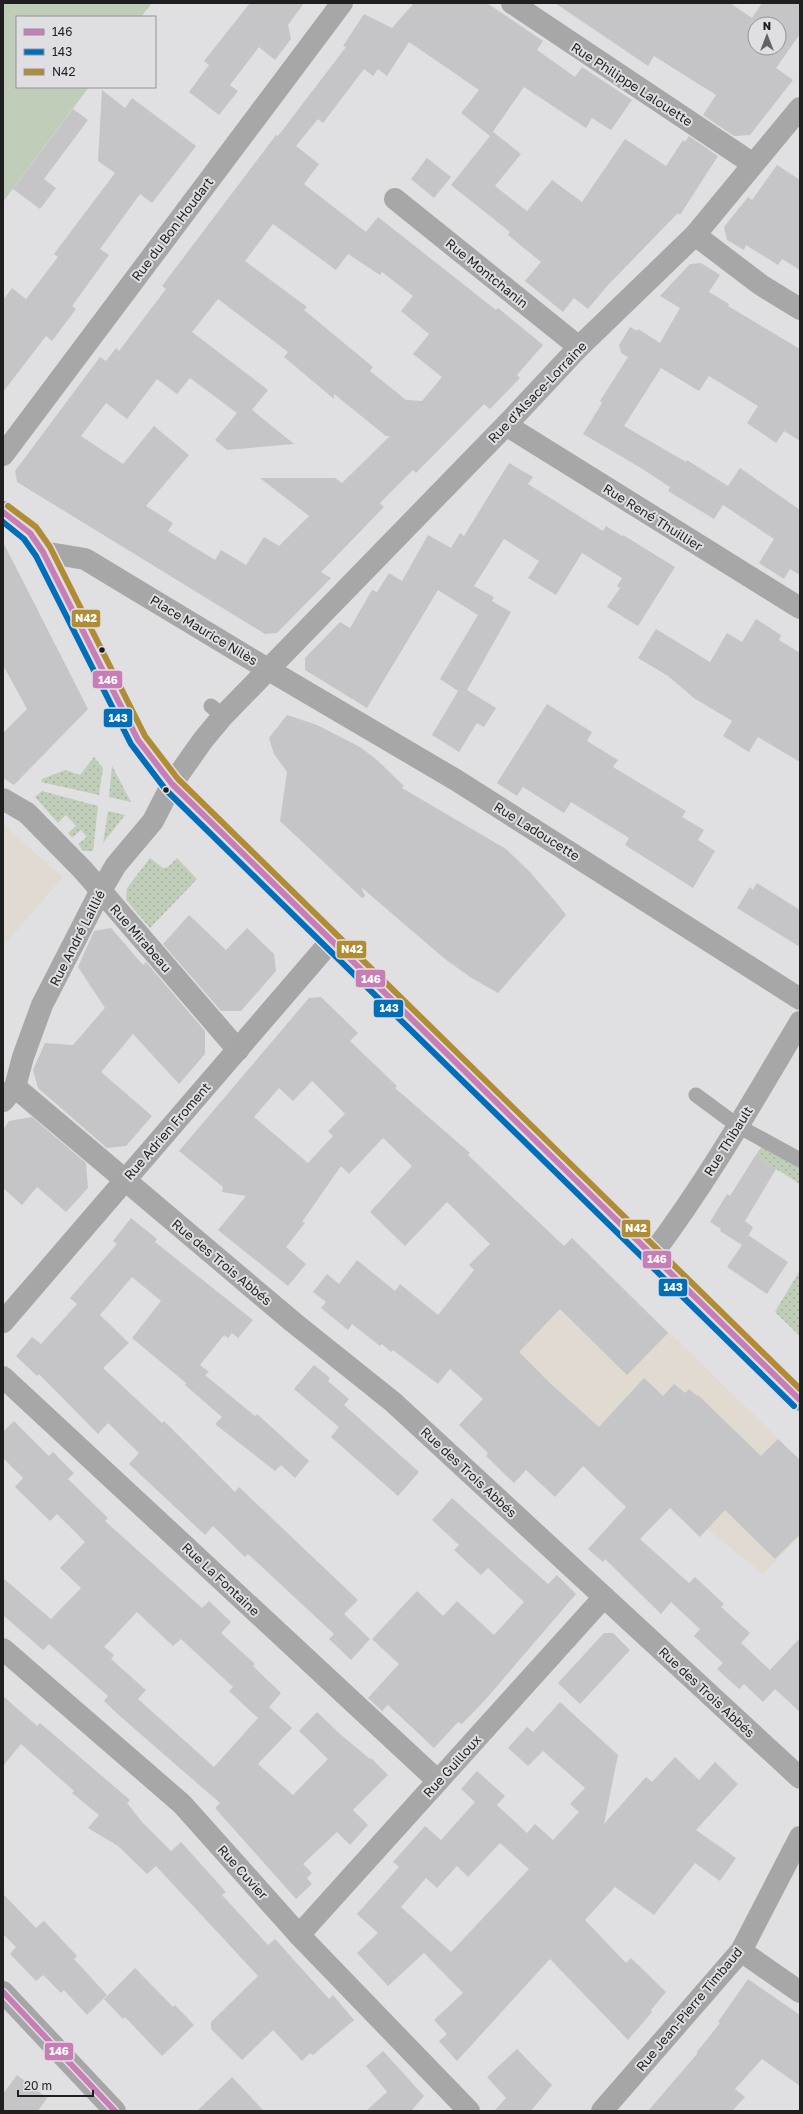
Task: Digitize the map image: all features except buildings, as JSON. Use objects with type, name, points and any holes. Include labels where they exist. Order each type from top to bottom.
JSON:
[{"type":"main road","points":[[3,512],[30,533],[43,552],[138,740],[172,784],[651,1256],[800,1400]]},
{"type":"street","name":"Rue du Bon Houdart","points":[[3,455],[342,3]]},
{"type":"street","name":"Rue Philippe Lalouette","points":[[512,3],[753,164]]},
{"type":"street","name":"Rue d'Alsace-Lorraine","points":[[269,670],[506,425],[579,347],[695,236],[800,108]]},
{"type":"street","name":"Rue Montchanin","points":[[395,199],[579,347]]},
{"type":"street","points":[[695,236],[761,284],[800,309]]},
{"type":"street","name":"Rue René Thuillier","points":[[506,425],[800,608]]},
{"type":"street","name":"Place Maurice Nilès","points":[[43,552],[85,559],[269,670],[217,711],[203,740],[172,784]]},
{"type":"street","name":"Rue Ladoucette","points":[[269,670],[456,780],[800,999]]},
{"type":"street","name":"Rue André Laillié","points":[[9,1094],[42,1005],[100,892],[116,866],[153,821],[172,784]]},
{"type":"street","name":"Rue Mirabeau","points":[[3,799],[27,813],[83,870],[100,892],[238,1050]]},
{"type":"street","name":"Rue Adrien Froment","points":[[3,1322],[331,941]]},
{"type":"street","name":"Rue Thibault","points":[[651,1256],[678,1220],[738,1126],[800,1022]]},
{"type":"street","name":"Rue des Trois Abbés","points":[[9,1094],[124,1180],[293,1322],[392,1402],[800,1778]]},
{"type":"street","name":"Rue La Fontaine","points":[[3,1377],[438,1781]]},
{"type":"street","name":"Rue Guilloux","points":[[299,1935],[604,1597]]},
{"type":"street","name":"Rue Cuvier","points":[[3,1648],[182,1804],[299,1935],[469,2111]]},
{"type":"street","name":"Rue Jean-Pierre Timbaud","points":[[602,2111],[741,1951],[800,1837]]},
{"type":"street","points":[[741,1951],[800,1992]]},
{"type":"street","points":[[5,1998],[113,2110]]},
{"type":"lane","points":[[696,1095],[738,1126],[800,1160]]},
{"type":"shaded area","points":[[3,822],[11,832],[63,877],[3,946]]},
{"type":"shaded area","points":[[572,1238],[800,1460],[800,1536],[763,1574],[707,1529],[492,1328]]},
{"type":"green space","points":[[3,3],[152,3],[142,16],[16,16],[16,88],[88,88],[3,202]]},
{"type":"green space","points":[[94,757],[103,768],[99,795],[41,782],[42,779],[65,770],[80,775]]},
{"type":"green space","points":[[112,766],[131,802],[109,797]]},
{"type":"green space","points":[[42,791],[98,806],[93,851],[83,851],[78,844],[87,837],[81,830],[72,838],[68,833],[76,826],[66,815],[58,823],[35,797]]},
{"type":"green space","points":[[108,811],[125,815],[103,843]]},
{"type":"green space","points":[[150,858],[163,868],[168,867],[177,858],[197,879],[150,928],[126,900],[127,888]]},
{"type":"green space","points":[[762,1146],[800,1167],[800,1184],[755,1156]]},
{"type":"green space","points":[[800,1270],[800,1336],[775,1312]]},
{"type":"transit line","name":"N42","points":[[8,506],[36,527],[50,547],[145,736],[178,779],[800,1389]]},
{"type":"transit line","name":"146","points":[[3,512],[30,533],[43,552],[138,740],[172,784],[800,1400]]},
{"type":"transit line","name":"143","points":[[3,522],[24,539],[36,556],[131,744],[166,790],[794,1406]]},
{"type":"transit line","name":"146","points":[[3,1992],[115,2111]]}]
